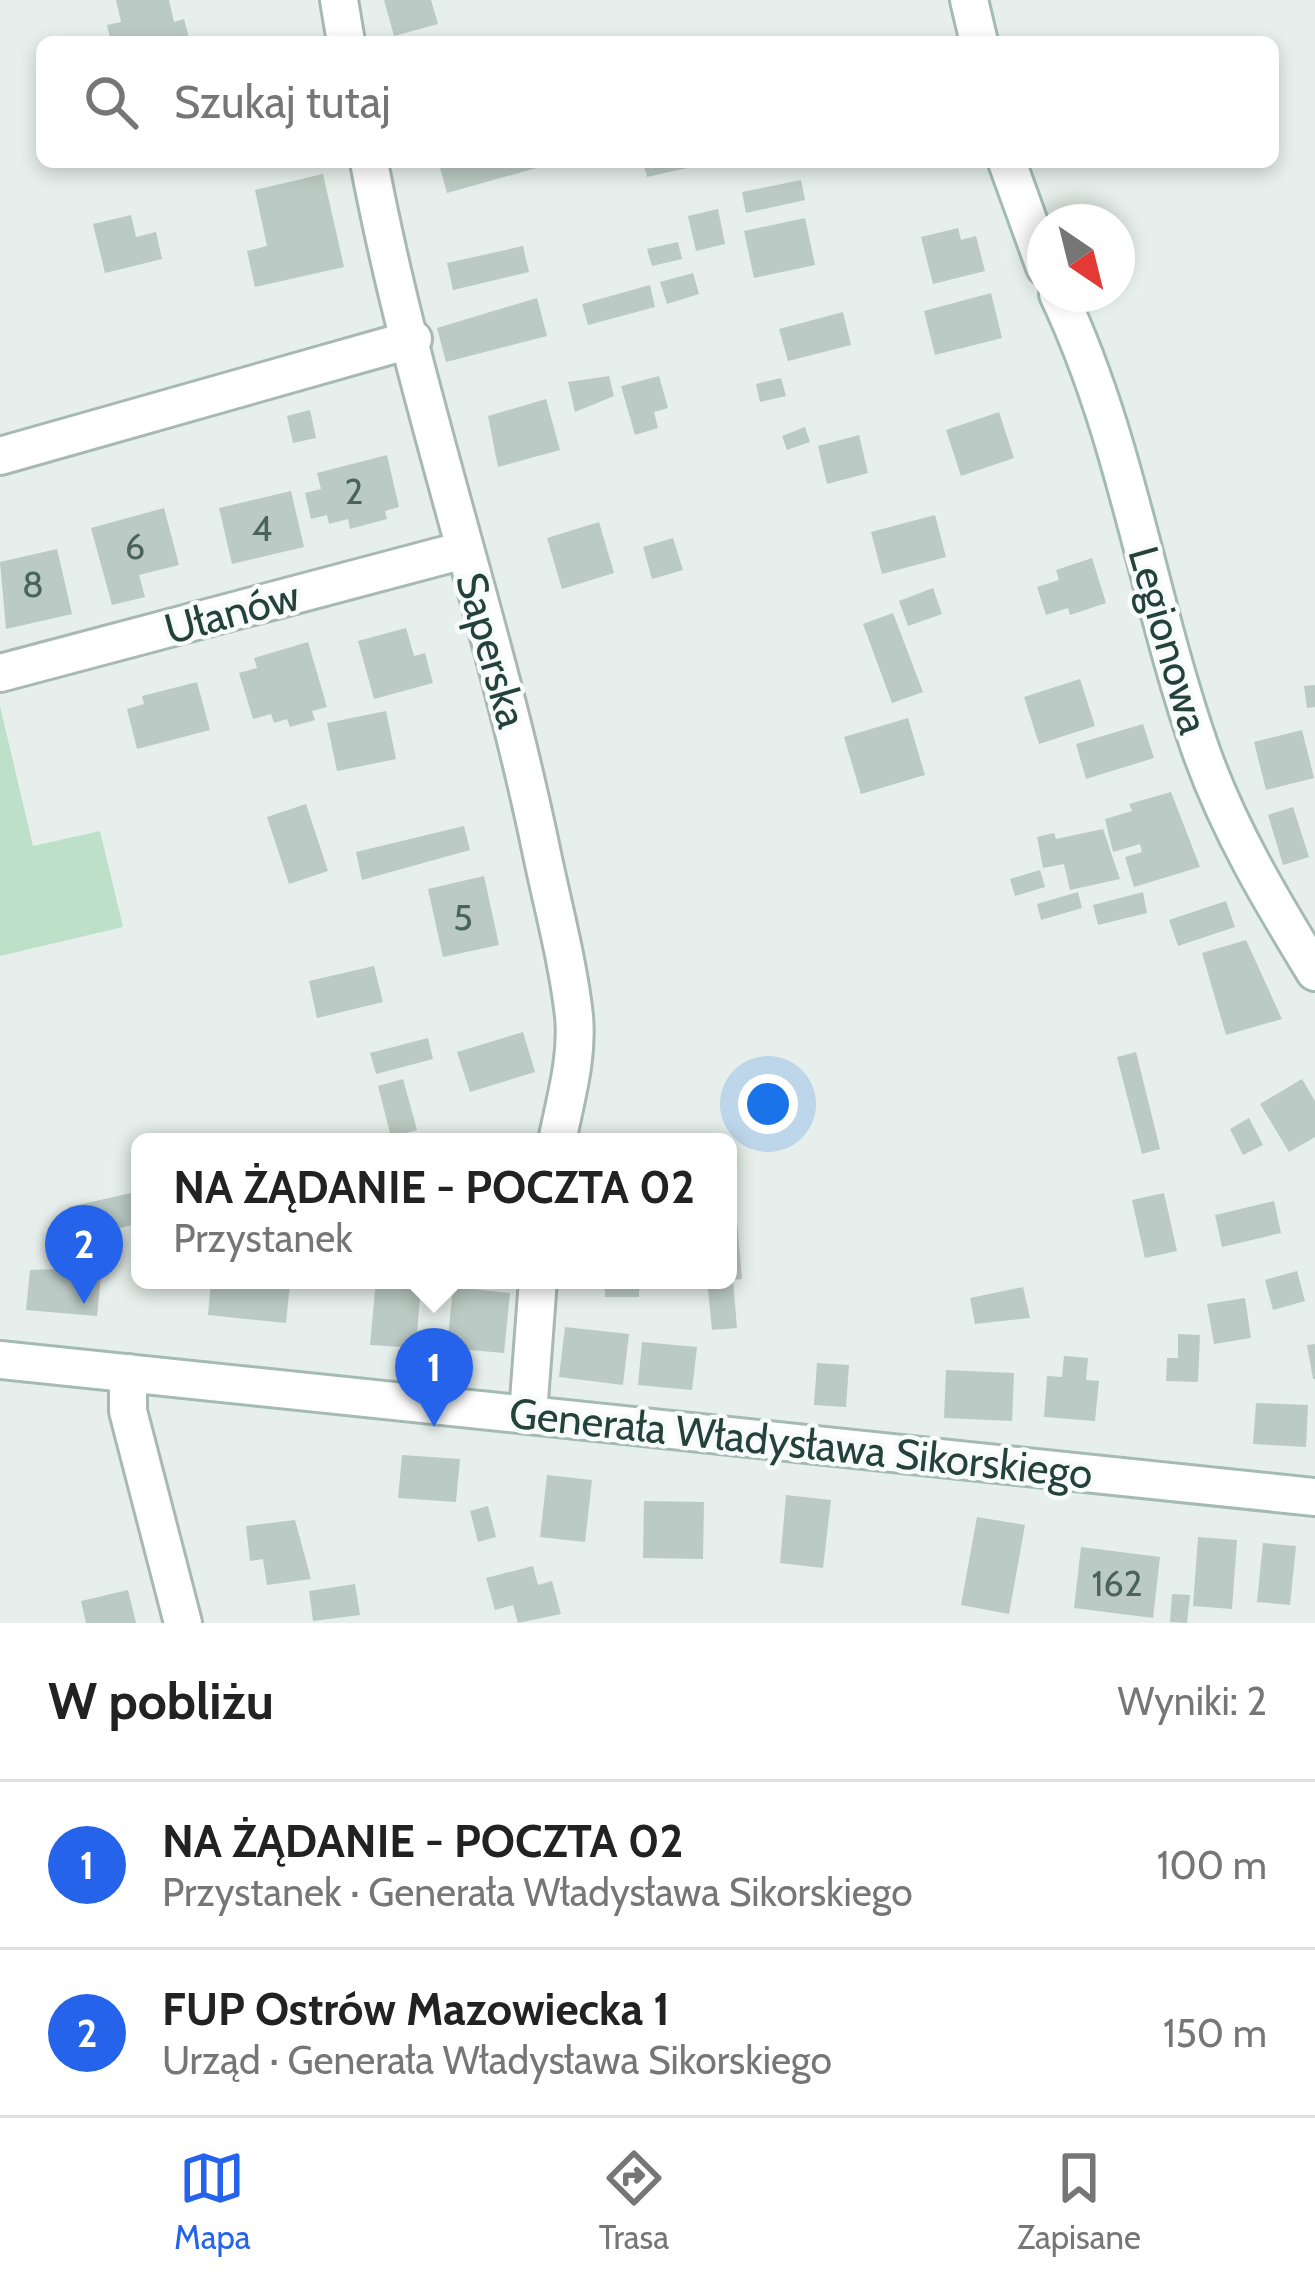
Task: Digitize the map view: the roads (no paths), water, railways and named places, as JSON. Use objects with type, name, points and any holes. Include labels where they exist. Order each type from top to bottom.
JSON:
[{"type":"street","points":[[339,0],[345,36]]},
{"type":"street","points":[[968,0],[977,36]]},
{"type":"street","name":"Saperska","points":[[370,168],[464,550],[518,739],[574,1016],[573,1068],[559,1133]]},
{"type":"street","points":[[1009,168],[1027,217]]},
{"type":"street","name":"Legionowa","points":[[1066,312],[1094,376],[1201,752],[1252,871],[1315,971]]},
{"type":"street","points":[[0,455],[413,339]]},
{"type":"street","name":"Ułanów","points":[[0,673],[464,550]]},
{"type":"street","points":[[528,1414],[537,1289]]},
{"type":"street","name":"Generała Władysława Sikorskiego","points":[[0,1360],[1315,1498]]},
{"type":"street","points":[[128,1373],[128,1412],[183,1623]]},
{"type":"place","name":"FUP Ostrów Mazowiecka 1","points":[[84,1304]]},
{"type":"place","name":"NA ŻĄDANIE - POCZTA 02","points":[[434,1427]]}]
